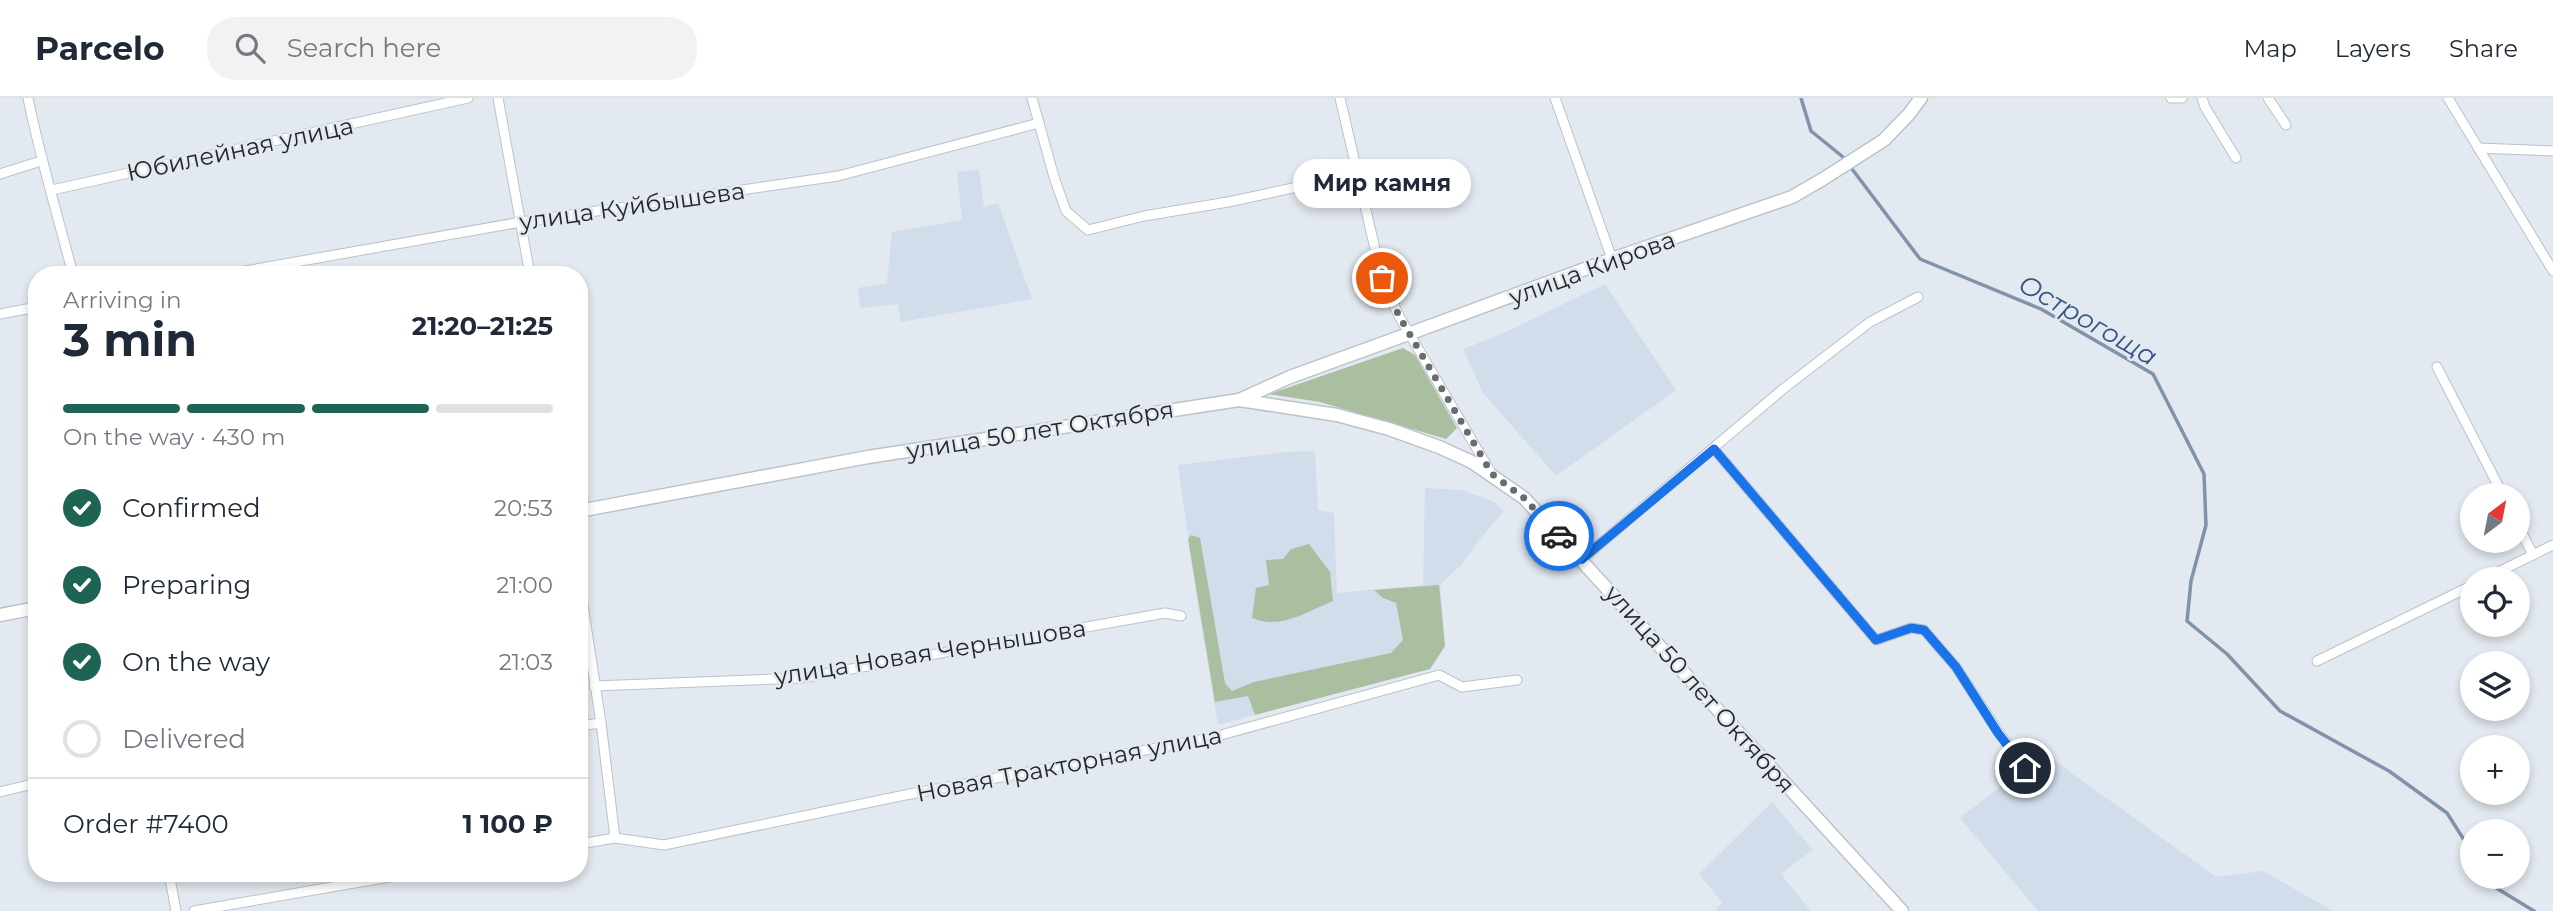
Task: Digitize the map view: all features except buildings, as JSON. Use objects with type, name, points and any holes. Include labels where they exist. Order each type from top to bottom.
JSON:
[{"type":"main road","name":"улица Кирова","points":[[1239,400],[1290,377],[1411,332],[1792,197],[1869,150],[1898,127],[1921,98]]},
{"type":"main road","name":"улица 50 лет Октября","points":[[588,509],[868,457],[1239,400],[1315,411],[1389,429],[1439,447],[1492,474],[1524,498],[1902,911]]},
{"type":"main road","points":[[0,615],[28,610]]},
{"type":"street","points":[[28,98],[41,160],[52,190],[71,266]]},
{"type":"street","name":"Юбилейная улица","points":[[52,190],[468,98]]},
{"type":"street","points":[[498,98],[528,266]]},
{"type":"street","points":[[1032,98],[1066,211],[1088,230],[1144,216],[1228,202],[1357,174]]},
{"type":"street","name":"улица 50 лет Октября","points":[[1340,98],[1382,278],[1399,316],[1411,332],[1492,474]]},
{"type":"street","points":[[1555,98],[1612,259]]},
{"type":"street","points":[[2171,98],[2182,98]]},
{"type":"street","points":[[2202,98],[2236,158]]},
{"type":"street","points":[[2268,98],[2286,125]]},
{"type":"street","points":[[2448,98],[2553,271]]},
{"type":"street","name":"улица Куйбышева","points":[[273,266],[521,222],[838,176],[1039,123]]},
{"type":"street","points":[[2478,148],[2553,151]]},
{"type":"street","points":[[0,174],[41,160]]},
{"type":"street","points":[[1582,559],[1783,389],[1870,322],[1918,297]]},
{"type":"street","points":[[0,314],[28,309]]},
{"type":"street","points":[[2437,367],[2497,483]]},
{"type":"street","points":[[1714,449],[1876,640],[1911,628],[1924,630],[1956,667],[1998,733],[2025,768]]},
{"type":"street","points":[[2508,567],[2553,545]]},
{"type":"street","points":[[2530,549],[2533,555]]},
{"type":"street","points":[[2317,661],[2460,591]]},
{"type":"street","name":"улица Новая Чернышова","points":[[594,686],[802,677],[1165,613],[1181,615]]},
{"type":"street","points":[[588,643],[615,838]]},
{"type":"street","name":"Новая Тракторная улица","points":[[588,843],[615,838],[664,845],[910,794],[1210,738],[1440,675],[1462,687],[1517,680]]},
{"type":"street","points":[[588,725],[601,723]]},
{"type":"street","points":[[0,792],[28,785]]},
{"type":"street","points":[[171,882],[176,911]]},
{"type":"street","points":[[194,911],[360,882]]},
{"type":"shaded area","points":[[979,170],[984,207],[998,203],[1032,299],[901,322],[898,304],[860,308],[858,288],[887,283],[892,232],[962,220],[957,172]]},
{"type":"shaded area","points":[[1605,284],[1676,390],[1556,476],[1483,393],[1463,349],[1504,333]]},
{"type":"shaded area","points":[[1315,451],[1318,510],[1334,513],[1337,593],[1423,585],[1425,488],[1461,490],[1493,501],[1504,511],[1461,565],[1440,585],[1445,646],[1430,669],[1218,725],[1178,465]]},
{"type":"shaded area","points":[[2044,753],[2216,877],[2263,871],[2333,911],[2038,911],[1960,818]]},
{"type":"shaded area","points":[[1772,802],[1813,850],[1781,874],[1811,911],[1715,911],[1722,903],[1699,874]]},
{"type":"green space","points":[[1403,348],[1415,355],[1457,428],[1446,439],[1320,402],[1269,394]]},
{"type":"green space","points":[[1191,535],[1200,538],[1225,683],[1232,691],[1254,682],[1391,653],[1403,640],[1396,603],[1383,598],[1374,590],[1439,585],[1445,646],[1430,669],[1255,715],[1248,696],[1215,702],[1188,539]]},
{"type":"green space","points":[[1309,544],[1330,572],[1333,601],[1283,621],[1252,618],[1256,588],[1269,585],[1266,560],[1283,559],[1291,549]]},
{"type":"waterway","name":"Острогоща","points":[[1801,98],[1811,131],[1843,157],[1920,259],[2041,309],[2153,374],[2204,474],[2206,525],[2191,581],[2187,621],[2227,654],[2280,711],[2389,771],[2447,813],[2460,834]]},
{"type":"waterway","name":"Острогоща","points":[[2498,889],[2534,911]]},
{"type":"way so far","points":[[1382,278],[1399,316],[1411,332],[1492,474],[1524,498],[1559,536]]},
{"type":"place","name":"Мир камня","points":[[1382,278]]},
{"type":"route","points":[[1559,536],[1582,559],[1714,449],[1876,640],[1911,628],[1924,630],[1956,667],[1998,733],[2025,768]]}]
